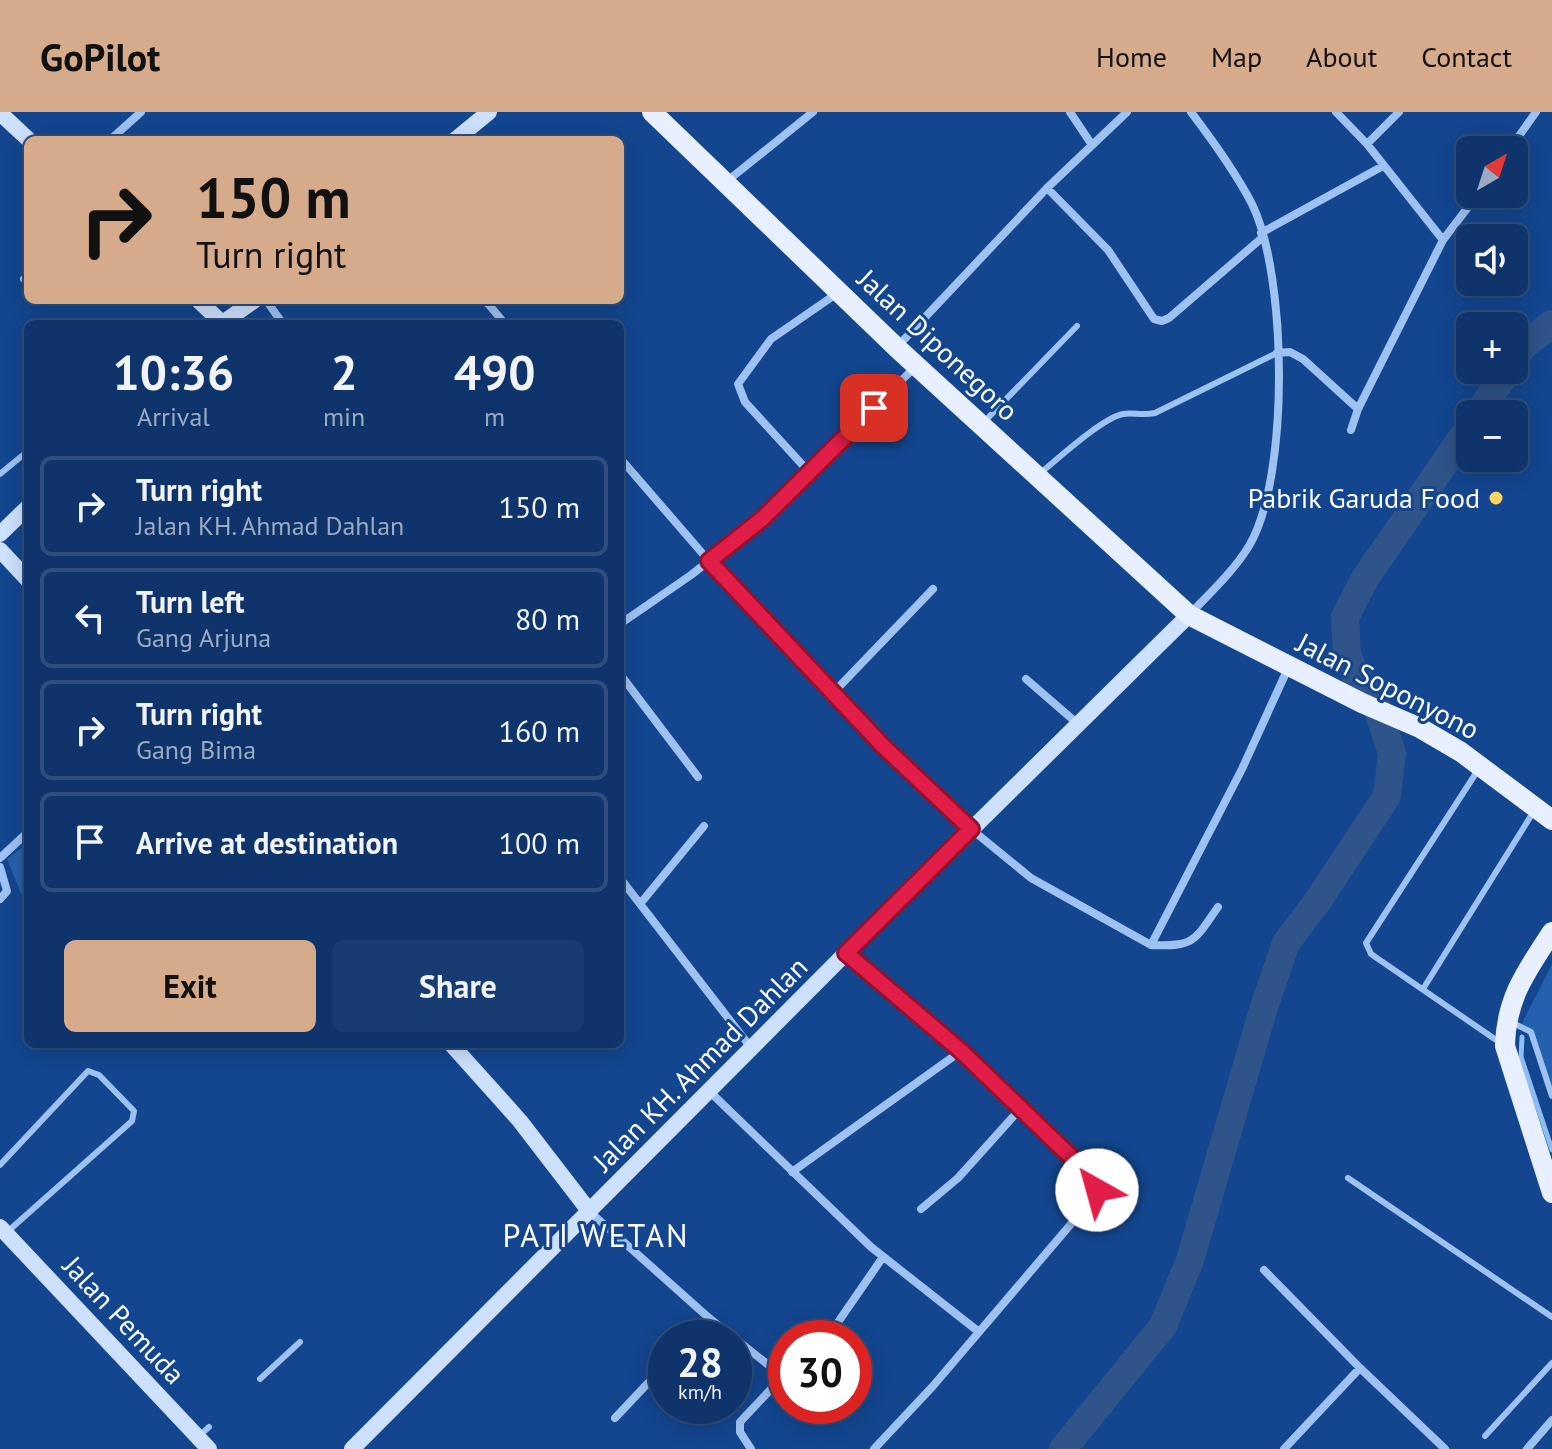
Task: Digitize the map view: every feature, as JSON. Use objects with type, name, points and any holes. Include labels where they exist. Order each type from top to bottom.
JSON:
[{"type":"main road","name":"Jalan Diponegoro","points":[[652,112],[897,348],[1189,615]]},
{"type":"main road","name":"Jalan Soponyono","points":[[1189,615],[1362,703],[1420,728],[1461,752],[1544,814]]},
{"type":"main road","points":[[1552,932],[1525,973],[1511,1003],[1506,1021],[1505,1046],[1552,1193]]},
{"type":"street","points":[[114,136],[141,112]]},
{"type":"street","points":[[460,136],[489,112]]},
{"type":"street","points":[[726,183],[813,112]]},
{"type":"street","points":[[1070,112],[1092,145]]},
{"type":"street","points":[[897,348],[1047,188],[1127,112]]},
{"type":"street","points":[[1189,615],[1223,580],[1249,546],[1268,494],[1278,419],[1276,323],[1262,235],[1253,206],[1215,144],[1191,112]]},
{"type":"street","points":[[1336,112],[1367,144],[1443,240]]},
{"type":"street","points":[[1367,144],[1399,112]]},
{"type":"street","points":[[1519,136],[1536,112]]},
{"type":"street","points":[[0,113],[25,136]]},
{"type":"street","points":[[1047,188],[1108,250],[1154,319],[1162,321],[1262,235],[1383,166]]},
{"type":"street","points":[[1351,430],[1358,409],[1443,240],[1467,208]]},
{"type":"street","points":[[809,472],[745,402],[738,384],[771,339],[840,292]]},
{"type":"street","points":[[202,304],[218,320]]},
{"type":"street","points":[[228,320],[250,304]]},
{"type":"street","points":[[488,304],[502,320]]},
{"type":"street","points":[[1277,353],[1290,352],[1303,359],[1358,409]]},
{"type":"street","points":[[624,621],[762,519],[917,365]]},
{"type":"street","points":[[624,463],[709,561],[883,746],[971,829],[1031,878],[1151,945],[1182,945],[1196,939],[1218,907]]},
{"type":"street","points":[[0,534],[24,511]]},
{"type":"street","points":[[0,550],[24,576]]},
{"type":"street","points":[[833,693],[933,589]]},
{"type":"street","name":"Jalan KH. Ahmad Dahlan","points":[[352,1449],[846,953],[1189,615]]},
{"type":"street","points":[[1151,945],[1242,769],[1289,666]]},
{"type":"street","points":[[624,679],[698,777]]},
{"type":"street","points":[[1026,679],[1078,724]]},
{"type":"street","points":[[640,904],[704,826]]},
{"type":"street","points":[[0,858],[24,836]]},
{"type":"street","points":[[0,867],[7,891],[0,899]]},
{"type":"street","points":[[624,883],[752,1049]]},
{"type":"street","points":[[846,953],[961,1051],[1094,1179],[1097,1190],[979,1332],[874,1449]]},
{"type":"street","points":[[455,1048],[520,1121],[590,1212],[709,1318],[768,1365]]},
{"type":"street","points":[[792,1172],[961,1051]]},
{"type":"street","points":[[709,1091],[883,1257],[979,1332]]},
{"type":"street","points":[[921,1209],[958,1178],[1021,1108]]},
{"type":"street","name":"Jalan Pemuda","points":[[3,1230],[206,1438]]},
{"type":"street","points":[[840,1320],[883,1257]]},
{"type":"street","points":[[1264,1270],[1445,1449]]},
{"type":"street","points":[[1284,1449],[1360,1368]]},
{"type":"street","points":[[615,1418],[648,1383]]},
{"type":"street","points":[[751,1449],[740,1432],[740,1422],[768,1392]]},
{"type":"street","points":[[1527,1449],[1552,1420]]},
{"type":"lane","points":[[982,424],[1077,326]]},
{"type":"lane","points":[[1037,476],[1108,420],[1125,413],[1142,416],[1155,413],[1277,353]]},
{"type":"lane","points":[[0,474],[24,454]]},
{"type":"lane","points":[[1480,766],[1366,943],[1371,954],[1505,1046]]},
{"type":"lane","points":[[1423,989],[1544,814]]},
{"type":"lane","points":[[1506,1021],[1531,1032],[1552,1096]]},
{"type":"lane","points":[[0,1165],[88,1071],[99,1075],[133,1107],[132,1121],[3,1230]]},
{"type":"lane","points":[[1348,1178],[1552,1317]]},
{"type":"lane","points":[[260,1379],[300,1342]]},
{"type":"lane","points":[[1485,1436],[1552,1363]]},
{"type":"shaded area","points":[[24,846],[24,901],[7,859]]},
{"type":"shaded area","points":[[1552,964],[1552,1096],[1531,1032],[1521,1025]]},
{"type":"waterway","points":[[1528,342],[1552,324]]},
{"type":"waterway","points":[[1488,400],[1498,384]]},
{"type":"waterway","points":[[1063,1449],[1163,1326],[1190,1260],[1264,1007],[1286,943],[1387,796],[1392,753],[1372,693],[1355,674],[1347,654],[1345,617],[1364,580],[1456,446]]},
{"type":"waterway","points":[[1522,1037],[1521,1057],[1552,1150]]},
{"type":"place","name":"Pabrik Garuda Food","points":[[1496,498]]},
{"type":"district","name":"PATI WETAN","points":[[596,1236]]},
{"type":"route","points":[[874,408],[762,519],[709,561],[883,746],[971,829],[846,953],[961,1051],[1094,1179],[1097,1190]]}]
